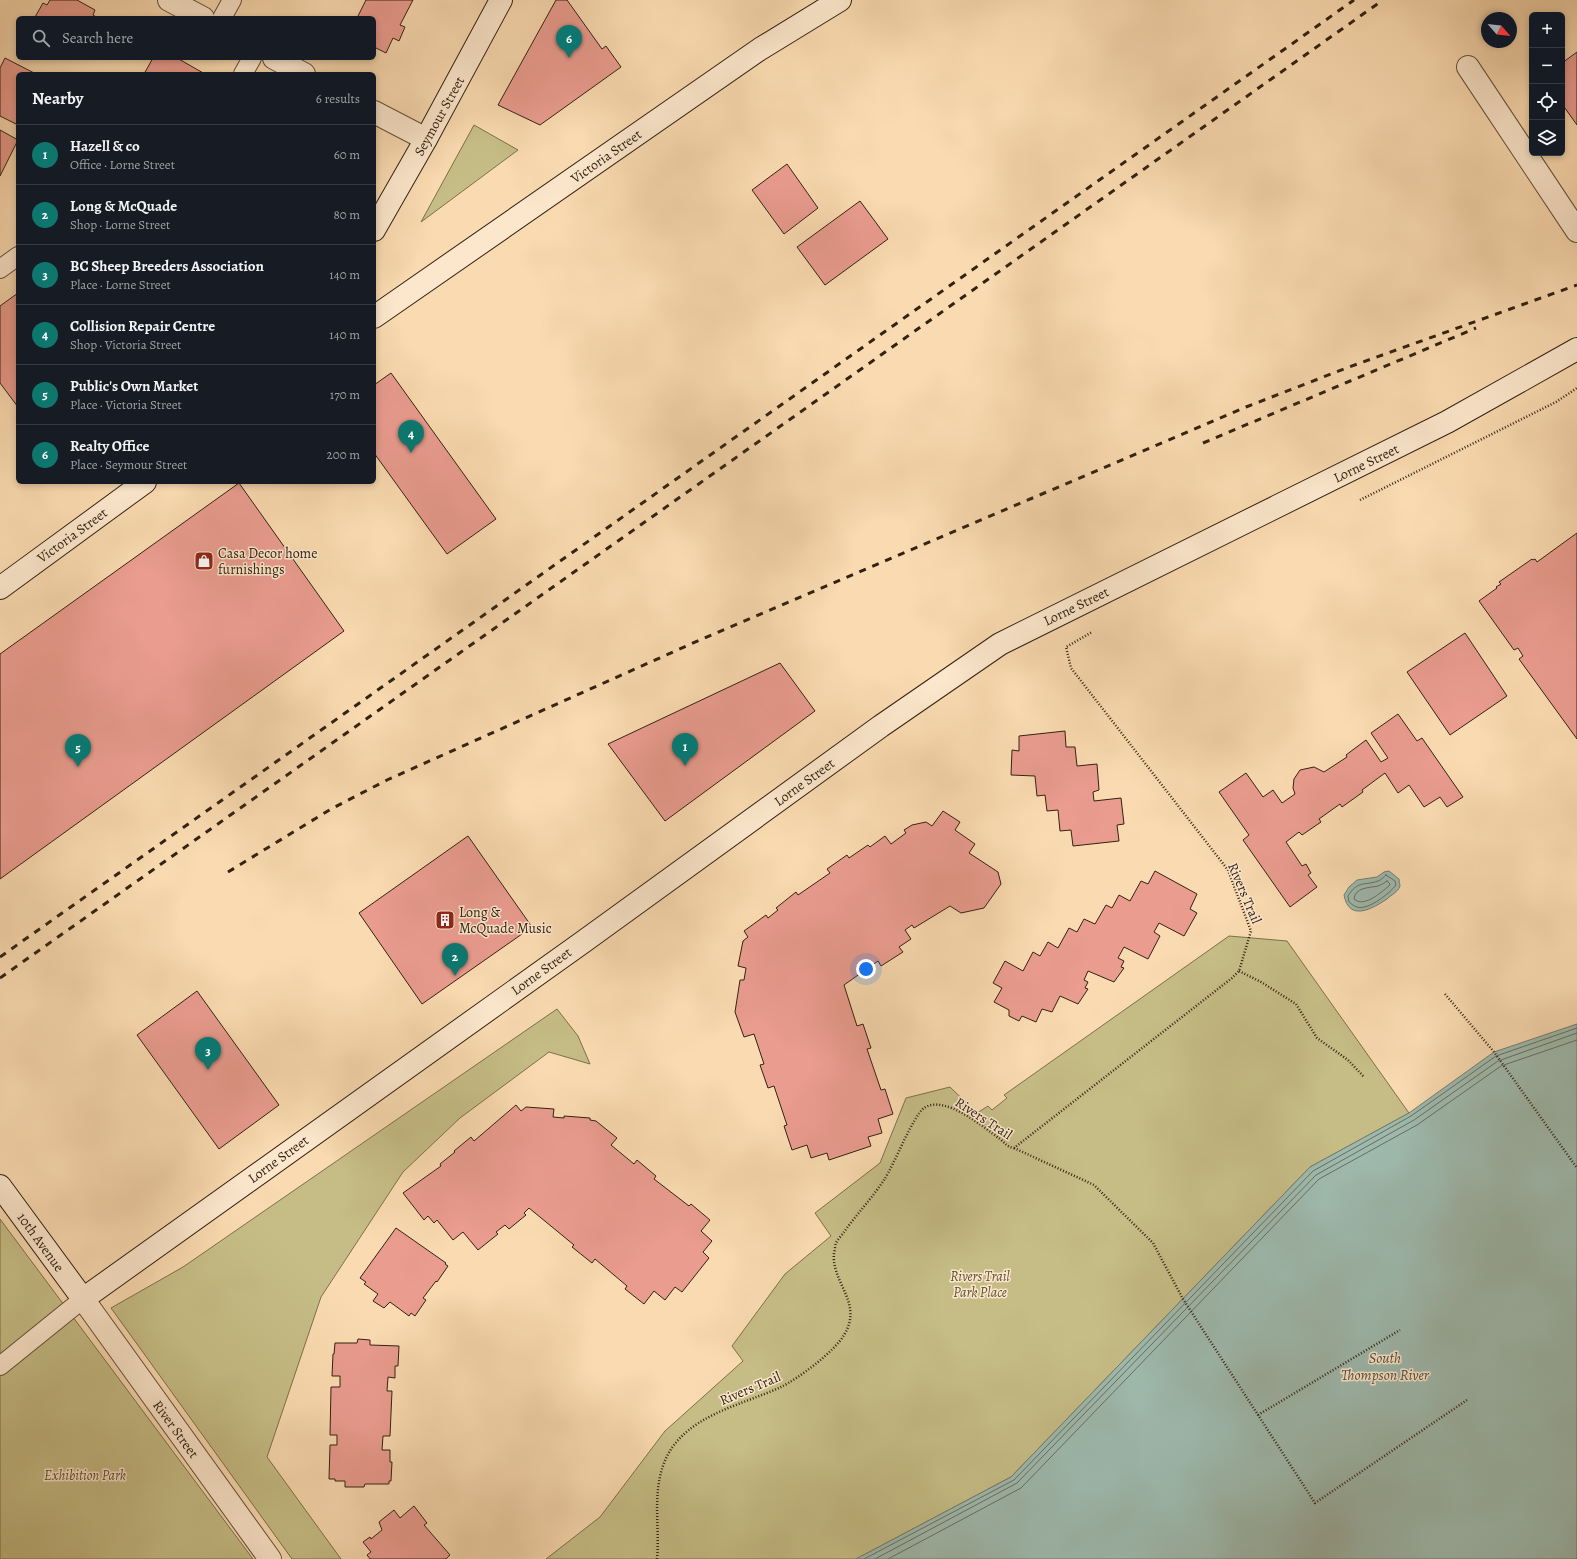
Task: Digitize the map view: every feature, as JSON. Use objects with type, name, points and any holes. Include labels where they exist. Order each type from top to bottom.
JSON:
[{"type":"street","points":[[170,0],[199,16]]},
{"type":"street","name":"Seymour Street","points":[[376,227],[426,140],[501,0]]},
{"type":"street","name":"Victoria Street","points":[[376,316],[760,49],[840,0]]},
{"type":"street","points":[[278,60],[300,72]]},
{"type":"street","points":[[1468,67],[1577,231]]},
{"type":"street","points":[[376,113],[426,140]]},
{"type":"street","name":"Lorne Street","points":[[83,1299],[881,726],[1000,644],[1447,422],[1577,349]]},
{"type":"street","name":"Victoria Street","points":[[0,588],[142,484]]},
{"type":"street","name":"10th Avenue","points":[[0,1186],[83,1299]]},
{"type":"street","name":"River Street","points":[[83,1299],[270,1559]]},
{"type":"lane","points":[[223,16],[232,0]]},
{"type":"lane","points":[[244,72],[251,60]]},
{"type":"lane","points":[[0,269],[16,257]]},
{"type":"lane","points":[[0,1366],[83,1299]]},
{"type":"path","name":"Rivers Trail","points":[[657,1559],[658,1481],[664,1464],[674,1444],[683,1435],[715,1413],[769,1392],[793,1380],[824,1357],[838,1344],[846,1332],[852,1315],[849,1300],[834,1267],[836,1243],[883,1180],[894,1162],[907,1134],[923,1109],[928,1106],[943,1104],[955,1109],[1009,1147],[1014,1148],[1239,971],[1251,931],[1228,870],[1071,668]]},
{"type":"path","points":[[1239,971],[1261,982],[1296,1004],[1316,1038],[1348,1060],[1364,1076]]},
{"type":"path","points":[[1445,994],[1494,1052],[1577,1168]]},
{"type":"path","points":[[1014,1148],[1094,1185],[1153,1243],[1183,1299],[1315,1503],[1467,1400]]},
{"type":"path","points":[[1258,1415],[1400,1330]]},
{"type":"green space","points":[[474,125],[518,150],[421,222]]},
{"type":"green space","name":"Rivers Trail Park Place","points":[[1229,936],[1287,941],[1409,1113],[1310,1167],[1011,1477],[856,1559],[546,1559],[600,1517],[665,1431],[743,1361],[732,1346],[785,1274],[831,1236],[815,1213],[880,1163],[906,1098],[950,1087],[977,1113],[988,1106],[992,1110],[1007,1098],[1004,1095]]},
{"type":"green space","points":[[557,1009],[578,1036],[590,1064],[549,1052],[460,1118],[403,1172],[321,1297],[267,1457],[341,1559],[292,1559],[111,1308],[183,1267]]},
{"type":"green space","name":"Exhibition Park","points":[[0,1219],[253,1559],[0,1559]]},
{"type":"water","points":[[1389,871],[1399,879],[1400,886],[1396,892],[1381,903],[1368,909],[1356,911],[1351,908],[1344,895],[1349,887],[1357,880],[1377,877],[1384,872]]},
{"type":"water","name":"South Thompson River","points":[[1577,1024],[1577,1559],[856,1559],[1011,1477],[1310,1167],[1409,1113],[1494,1052]]},
{"type":"building","points":[[50,0],[77,0],[95,10],[93,15],[95,16],[36,16],[43,3],[47,5]]},
{"type":"building","points":[[366,0],[413,0],[400,25],[405,27],[399,41],[393,38],[386,53],[376,48],[376,16],[358,16]]},
{"type":"building","points":[[556,0],[567,0],[602,49],[606,46],[621,67],[540,125],[498,105]]},
{"type":"building","points":[[1577,52],[1577,125],[1565,108],[1565,61]]},
{"type":"building","points":[[5,58],[32,72],[16,72],[16,124],[0,116],[0,68]]},
{"type":"building","points":[[152,60],[180,60],[202,72],[145,72]]},
{"type":"building","points":[[0,130],[16,139],[16,144],[0,176]]},
{"type":"building","points":[[787,164],[818,208],[784,234],[752,190]]},
{"type":"building","points":[[860,201],[888,239],[825,285],[797,247]]},
{"type":"building","points":[[16,294],[16,404],[0,383],[0,306]]},
{"type":"building","points":[[391,373],[496,519],[447,554],[376,456],[376,384]]},
{"type":"building","points":[[238,484],[240,484],[344,631],[0,879],[0,654]]},
{"type":"building","points":[[1577,533],[1577,739],[1519,659],[1523,656],[1518,648],[1514,650],[1479,601],[1497,588],[1496,587],[1501,584],[1499,582],[1532,559],[1535,559],[1537,562]]},
{"type":"building","points":[[1465,633],[1507,696],[1450,735],[1407,672]]},
{"type":"building","points":[[780,663],[815,711],[665,821],[608,744]]},
{"type":"building","points":[[1398,714],[1417,741],[1422,738],[1463,797],[1447,807],[1440,797],[1424,807],[1409,785],[1398,793],[1385,773],[1362,790],[1363,792],[1342,807],[1340,804],[1319,819],[1321,822],[1302,835],[1299,832],[1286,842],[1302,866],[1306,864],[1311,873],[1308,875],[1317,887],[1290,907],[1243,840],[1249,835],[1219,792],[1246,773],[1263,797],[1273,790],[1282,803],[1295,794],[1293,788],[1294,779],[1300,770],[1314,767],[1324,772],[1347,757],[1346,755],[1366,740],[1381,762],[1388,758],[1371,733]]},
{"type":"building","points":[[1065,731],[1066,747],[1075,747],[1077,766],[1097,764],[1099,790],[1093,792],[1094,801],[1121,798],[1124,824],[1117,825],[1119,841],[1073,846],[1071,830],[1060,831],[1058,810],[1047,811],[1045,795],[1037,796],[1035,776],[1011,775],[1012,750],[1019,751],[1019,736]]},
{"type":"building","points":[[943,811],[960,822],[955,830],[975,844],[969,853],[998,872],[1001,884],[984,908],[961,913],[950,906],[914,928],[912,925],[905,930],[911,939],[899,947],[903,952],[881,966],[878,961],[844,985],[857,1026],[863,1024],[871,1048],[867,1049],[881,1090],[885,1089],[893,1114],[878,1119],[882,1133],[868,1137],[871,1146],[829,1160],[827,1153],[811,1158],[807,1145],[792,1150],[784,1126],[787,1125],[774,1086],[768,1088],[760,1065],[764,1064],[754,1034],[744,1037],[735,1012],[740,980],[744,980],[746,968],[738,966],[743,941],[748,937],[744,931],[766,915],[768,918],[778,910],[776,908],[796,892],[798,895],[830,873],[827,869],[847,855],[849,858],[868,845],[870,847],[885,836],[891,844],[906,833],[904,830],[912,825],[926,822],[932,826]]},
{"type":"building","name":"Long & McQuade Music","points":[[468,836],[532,927],[422,1004],[359,913]]},
{"type":"building","points":[[1155,871],[1197,894],[1190,909],[1197,913],[1184,936],[1159,923],[1154,932],[1160,936],[1148,959],[1124,947],[1118,958],[1124,961],[1121,967],[1124,968],[1114,982],[1088,971],[1084,980],[1088,982],[1085,988],[1088,989],[1078,1004],[1060,996],[1052,1012],[1042,1009],[1036,1022],[1022,1016],[1019,1021],[1009,1016],[1009,1010],[994,1002],[1002,988],[993,983],[1005,961],[1023,971],[1033,952],[1040,956],[1048,942],[1058,948],[1069,928],[1077,932],[1084,919],[1095,924],[1106,905],[1112,908],[1119,895],[1130,901],[1141,881],[1148,884]]},
{"type":"building","points":[[197,991],[279,1105],[219,1149],[137,1035]]},
{"type":"building","points":[[516,1105],[521,1111],[526,1107],[554,1109],[553,1117],[564,1118],[564,1116],[590,1118],[590,1120],[596,1121],[617,1138],[611,1145],[634,1164],[637,1160],[656,1176],[654,1179],[689,1206],[691,1204],[710,1220],[701,1231],[712,1241],[703,1252],[709,1258],[682,1292],[675,1287],[665,1300],[654,1291],[644,1304],[625,1289],[627,1286],[595,1259],[592,1263],[572,1247],[574,1245],[529,1208],[524,1213],[526,1215],[509,1229],[505,1225],[496,1232],[498,1234],[478,1250],[463,1232],[453,1240],[437,1220],[434,1223],[428,1216],[424,1220],[403,1193],[441,1166],[440,1164],[471,1137],[474,1141]]},
{"type":"building","points":[[396,1228],[446,1263],[445,1264],[448,1266],[423,1298],[426,1300],[415,1316],[411,1313],[409,1316],[390,1302],[384,1308],[373,1301],[378,1294],[364,1284],[366,1282],[360,1278]]},
{"type":"building","points":[[358,1339],[370,1340],[370,1345],[399,1346],[398,1366],[395,1366],[395,1378],[388,1377],[387,1391],[392,1391],[390,1436],[383,1436],[382,1450],[390,1450],[390,1462],[392,1462],[391,1481],[389,1481],[389,1484],[365,1484],[364,1487],[345,1487],[345,1481],[335,1481],[335,1479],[329,1479],[330,1445],[337,1445],[337,1435],[330,1435],[331,1387],[340,1387],[340,1376],[332,1376],[333,1354],[335,1343],[357,1343]]},
{"type":"building","points":[[414,1506],[427,1523],[424,1525],[450,1555],[446,1559],[370,1559],[367,1555],[371,1552],[363,1542],[370,1537],[371,1539],[382,1530],[379,1522],[394,1510],[400,1518]]},
{"type":"railway","points":[[0,957],[1354,0]]},
{"type":"railway","points":[[0,978],[1383,0]]},
{"type":"railway","points":[[228,872],[331,809],[387,780],[702,639],[1246,407],[1349,367],[1577,285]]},
{"type":"railway","points":[[1203,443],[1476,328]]},
{"type":"place","name":"Realty Office","points":[[569,58]]},
{"type":"place","name":"Collision Repair Centre","points":[[411,453]]},
{"type":"place","name":"Casa Decor home furnishings","points":[[204,561]]},
{"type":"place","name":"Hazell & co","points":[[685,766]]},
{"type":"place","name":"Public's Own Market","points":[[78,767]]},
{"type":"place","name":"Long & McQuade Music","points":[[445,920]]},
{"type":"place","name":"Long & McQuade","points":[[455,976]]},
{"type":"place","name":"BC Sheep Breeders Association","points":[[208,1070]]}]
